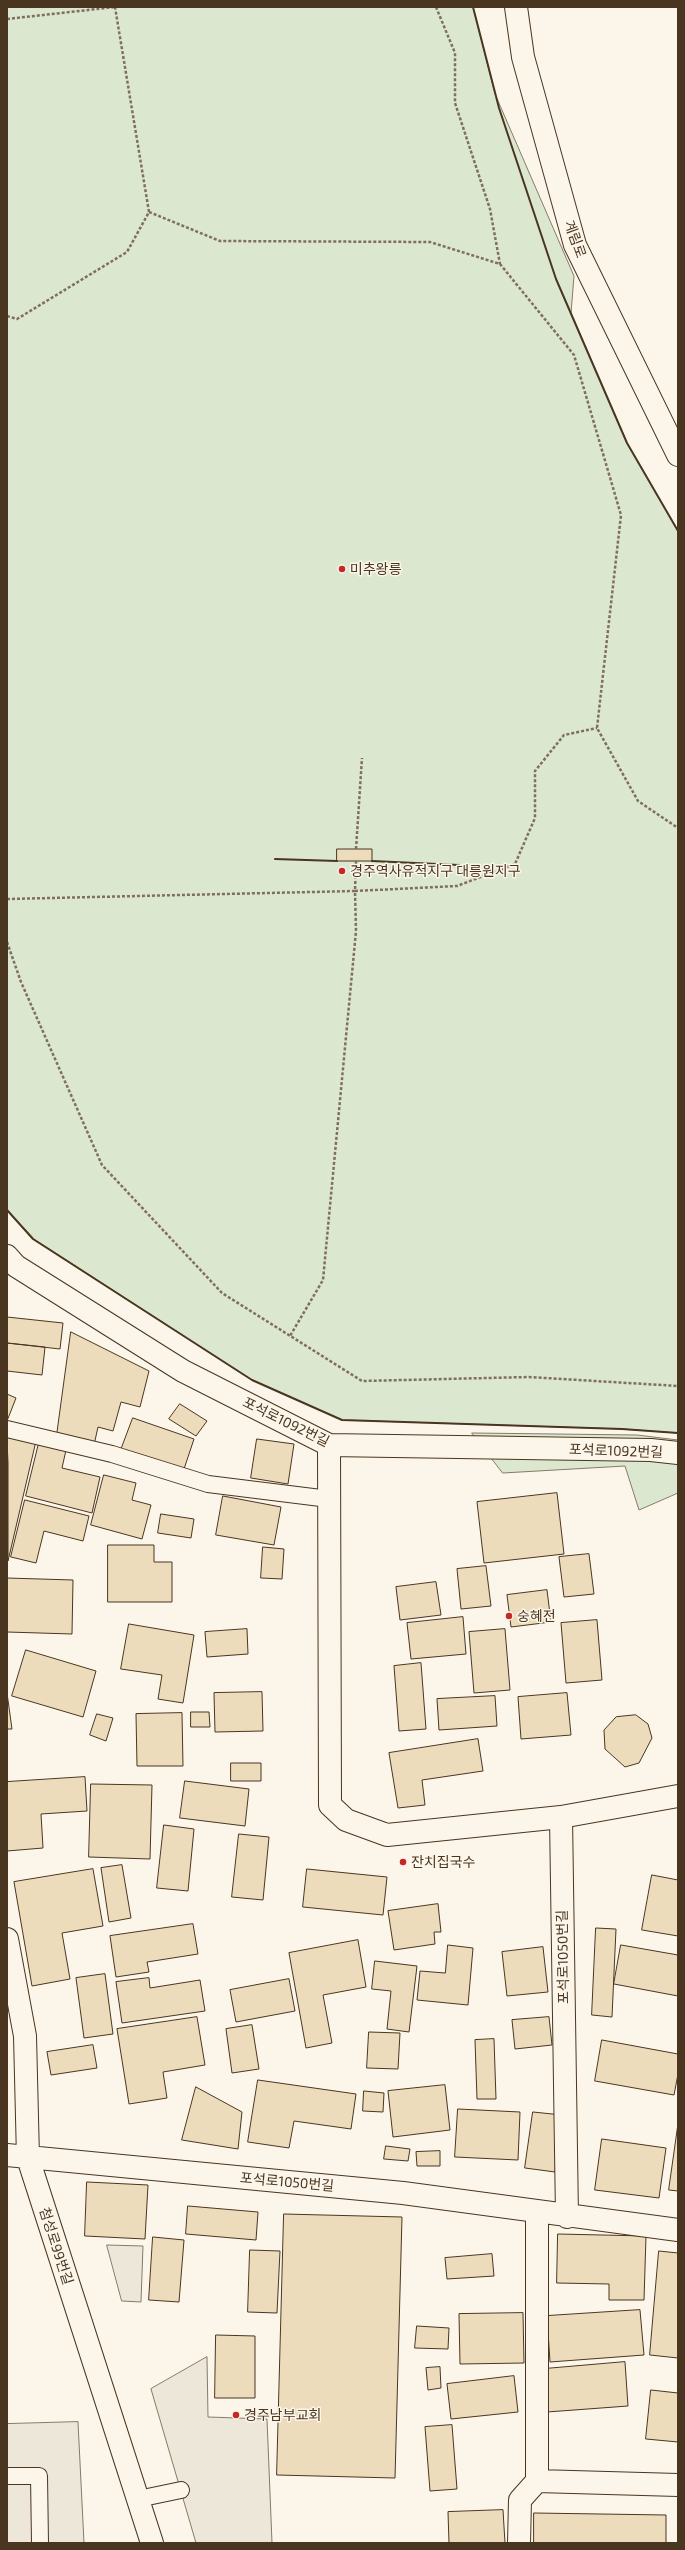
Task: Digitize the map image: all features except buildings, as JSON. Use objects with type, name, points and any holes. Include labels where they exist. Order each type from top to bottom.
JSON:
[{"type":"street","name":"계림로","points":[[516,7],[523,57],[575,245],[678,455]]},
{"type":"street","name":"포석로1092번길","points":[[10,1267],[183,1371],[329,1446],[643,1450],[678,1453]]},
{"type":"street","points":[[329,1446],[330,1805],[346,1820],[387,1835],[561,1817],[678,1796]]},
{"type":"street","name":"포석로1050번길","points":[[561,1817],[567,2216]]},
{"type":"street","name":"첨성로99번길","points":[[7,1939],[25,2036],[18,2157],[138,2499],[152,2543]]},
{"type":"street","name":"포석로1050번길","points":[[18,2157],[403,2193],[678,2230]]},
{"type":"street","points":[[519,2543],[520,2500],[537,2481],[537,2211]]},
{"type":"street","points":[[537,2481],[678,2485]]},
{"type":"lane","points":[[7,1429],[112,1454],[208,1484],[329,1499]]},
{"type":"lane","points":[[7,2476],[39,2476],[40,2543]]},
{"type":"lane","points":[[138,2499],[181,2490]]},
{"type":"path","points":[[7,19],[115,7],[148,212],[127,252],[17,319],[7,316]]},
{"type":"path","points":[[436,7],[455,53],[455,103],[490,209],[500,264],[574,355],[621,515],[598,728],[638,801],[678,828]]},
{"type":"path","points":[[148,212],[220,241],[430,242],[500,264]]},
{"type":"path","points":[[7,899],[355,891],[457,886],[515,864],[535,818],[535,771],[564,736],[598,728]]},
{"type":"path","points":[[356,849],[362,758]]},
{"type":"path","points":[[290,1336],[323,1280],[356,931],[356,861]]},
{"type":"path","points":[[7,942],[21,982],[102,1165],[222,1293],[362,1381],[529,1377],[678,1386]]},
{"type":"green space","name":"경주역사유적지구 대릉원지구","points":[[7,7],[473,7],[495,94],[574,276],[571,313],[627,443],[678,531],[678,1433],[622,1429],[342,1420],[252,1380],[34,1239],[7,1210]]},
{"type":"green space","points":[[472,1433],[637,1435],[678,1440],[678,1493],[639,1510],[625,1466],[503,1473]]},
{"type":"shaded area","points":[[107,2245],[143,2246],[141,2302],[122,2301]]},
{"type":"shaded area","points":[[207,2357],[208,2417],[267,2419],[272,2543],[196,2543],[151,2389]]},
{"type":"shaded area","points":[[78,2422],[84,2543],[7,2543],[7,2424]]},
{"type":"wall","points":[[473,7],[499,108],[556,279],[627,443],[678,531]]},
{"type":"wall","points":[[275,859],[337,861]]},
{"type":"wall","points":[[372,861],[459,865]]},
{"type":"wall","points":[[7,1210],[33,1239],[252,1380],[342,1420],[622,1429],[678,1433]]},
{"type":"place","name":"미추왕릉","points":[[342,569]]},
{"type":"place","name":"경주역사유적지구 대릉원지구","points":[[342,871]]},
{"type":"place","name":"숭혜전","points":[[509,1616]]},
{"type":"place","name":"잔치집국수","points":[[403,1862]]},
{"type":"place","name":"경주남부교회","points":[[236,2415]]}]
